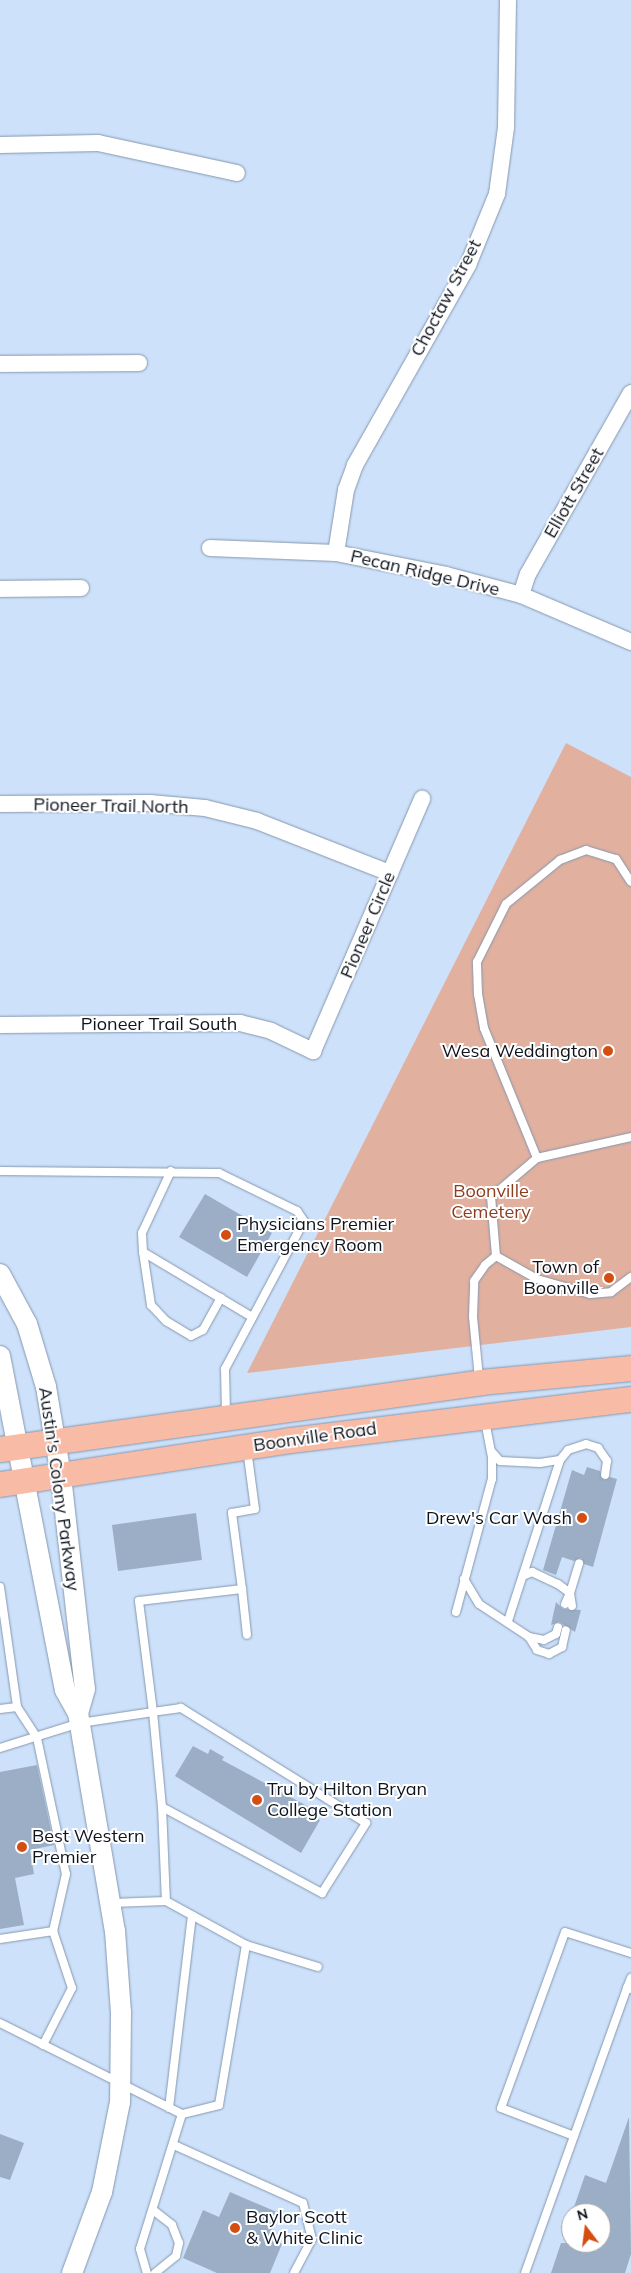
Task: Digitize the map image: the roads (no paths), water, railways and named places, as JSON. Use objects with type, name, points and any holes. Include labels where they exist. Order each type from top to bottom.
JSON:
[{"type":"main road","name":"Boonville Road","points":[[9,1448],[480,1382],[631,1368]]},
{"type":"main road","points":[[480,1382],[484,1414]]},
{"type":"main road","name":"Boonville Road","points":[[0,1484],[484,1414],[631,1399]]},
{"type":"street","name":"Choctaw Street","points":[[336,553],[346,490],[355,465],[468,265],[497,194],[506,128],[508,0]]},
{"type":"street","points":[[0,145],[98,144],[237,173]]},
{"type":"street","points":[[0,364],[139,363]]},
{"type":"street","name":"Elliott Street","points":[[521,595],[528,574],[631,393]]},
{"type":"street","name":"Pecan Ridge Drive","points":[[210,548],[336,553],[446,575],[521,595],[631,642]]},
{"type":"street","points":[[0,588],[81,588]]},
{"type":"street","name":"Pioneer Circle","points":[[313,1051],[422,799]]},
{"type":"street","name":"Pioneer Trail North","points":[[0,804],[150,803],[205,808],[257,821],[390,873]]},
{"type":"street","name":"Pioneer Trail South","points":[[0,1025],[240,1023],[271,1032],[313,1051]]},
{"type":"street","name":"Austin's Colony Parkway","points":[[0,1274],[27,1324],[37,1352],[55,1441],[61,1476],[85,1689],[79,1718]]},
{"type":"street","name":"Austin's Colony Parkway","points":[[0,1356],[9,1448],[25,1480],[65,1690],[79,1718],[110,1903],[121,2012],[120,2102],[102,2192],[72,2273]]},
{"type":"lane","points":[[537,1158],[484,1028],[478,994],[477,962],[506,904],[560,860],[586,850],[616,858],[631,882]]},
{"type":"lane","points":[[480,1382],[473,1317],[474,1281],[496,1256],[491,1196],[537,1158],[631,1137]]},
{"type":"lane","points":[[0,1171],[171,1171],[219,1173],[297,1211],[304,1221],[225,1369],[227,1417]]},
{"type":"lane","points":[[171,1171],[142,1234],[151,1305],[166,1321],[191,1336],[203,1330],[221,1298]]},
{"type":"lane","points":[[143,1252],[252,1317]]},
{"type":"lane","points":[[496,1256],[537,1279],[590,1294],[611,1292],[631,1277]]},
{"type":"lane","points":[[456,1612],[492,1479],[491,1451],[484,1414]]},
{"type":"lane","points":[[508,1621],[525,1575],[560,1460],[568,1450],[586,1444],[598,1448],[607,1461],[605,1475]]},
{"type":"lane","points":[[247,1447],[255,1510],[232,1513],[247,1635]]},
{"type":"lane","points":[[491,1451],[500,1461],[540,1464],[560,1460]]},
{"type":"lane","points":[[568,1605],[579,1563]]},
{"type":"lane","points":[[525,1575],[532,1572],[544,1576],[570,1593]]},
{"type":"lane","points":[[464,1579],[479,1604],[508,1621],[529,1637],[536,1650],[549,1654],[562,1647],[562,1629],[544,1640],[529,1637]]},
{"type":"lane","points":[[0,1587],[17,1707],[37,1738],[66,1874],[53,1931],[72,1988],[42,2045]]},
{"type":"lane","points":[[166,1901],[162,1807],[153,1712],[139,1601],[242,1589]]},
{"type":"lane","points":[[0,1709],[17,1707]]},
{"type":"lane","points":[[0,1748],[37,1738],[79,1718],[181,1708],[366,1823],[322,1894],[162,1807]]},
{"type":"lane","points":[[110,1903],[166,1901],[246,1945],[318,1967]]},
{"type":"lane","points":[[169,2108],[192,1915]]},
{"type":"lane","points":[[0,1939],[53,1931]]},
{"type":"lane","points":[[574,2136],[501,2108],[565,1932],[631,1953]]},
{"type":"lane","points":[[0,2024],[182,2114],[219,2104],[246,1945]]},
{"type":"lane","points":[[525,2273],[629,1989],[631,1978]]},
{"type":"lane","points":[[147,2273],[140,2249],[182,2114]]},
{"type":"lane","points":[[174,2144],[303,2203],[312,2240],[294,2273]]},
{"type":"lane","points":[[153,2210],[172,2225],[179,2243],[176,2256],[155,2273]]},
{"type":"place","name":"Wesa Weddington","points":[[608,1051]]},
{"type":"place","name":"Physicians Premier Emergency Room","points":[[226,1235]]},
{"type":"place","name":"Town of Boonville","points":[[609,1278]]},
{"type":"place","name":"Drew's Car Wash","points":[[582,1518]]},
{"type":"place","name":"Tru by Hilton Bryan College Station","points":[[257,1800]]},
{"type":"place","name":"Best Western Premier","points":[[22,1847]]},
{"type":"place","name":"Baylor Scott & White Clinic","points":[[235,2228]]},
{"type":"park label","name":"Boonville Cemetery","points":[[491,1202]]}]
